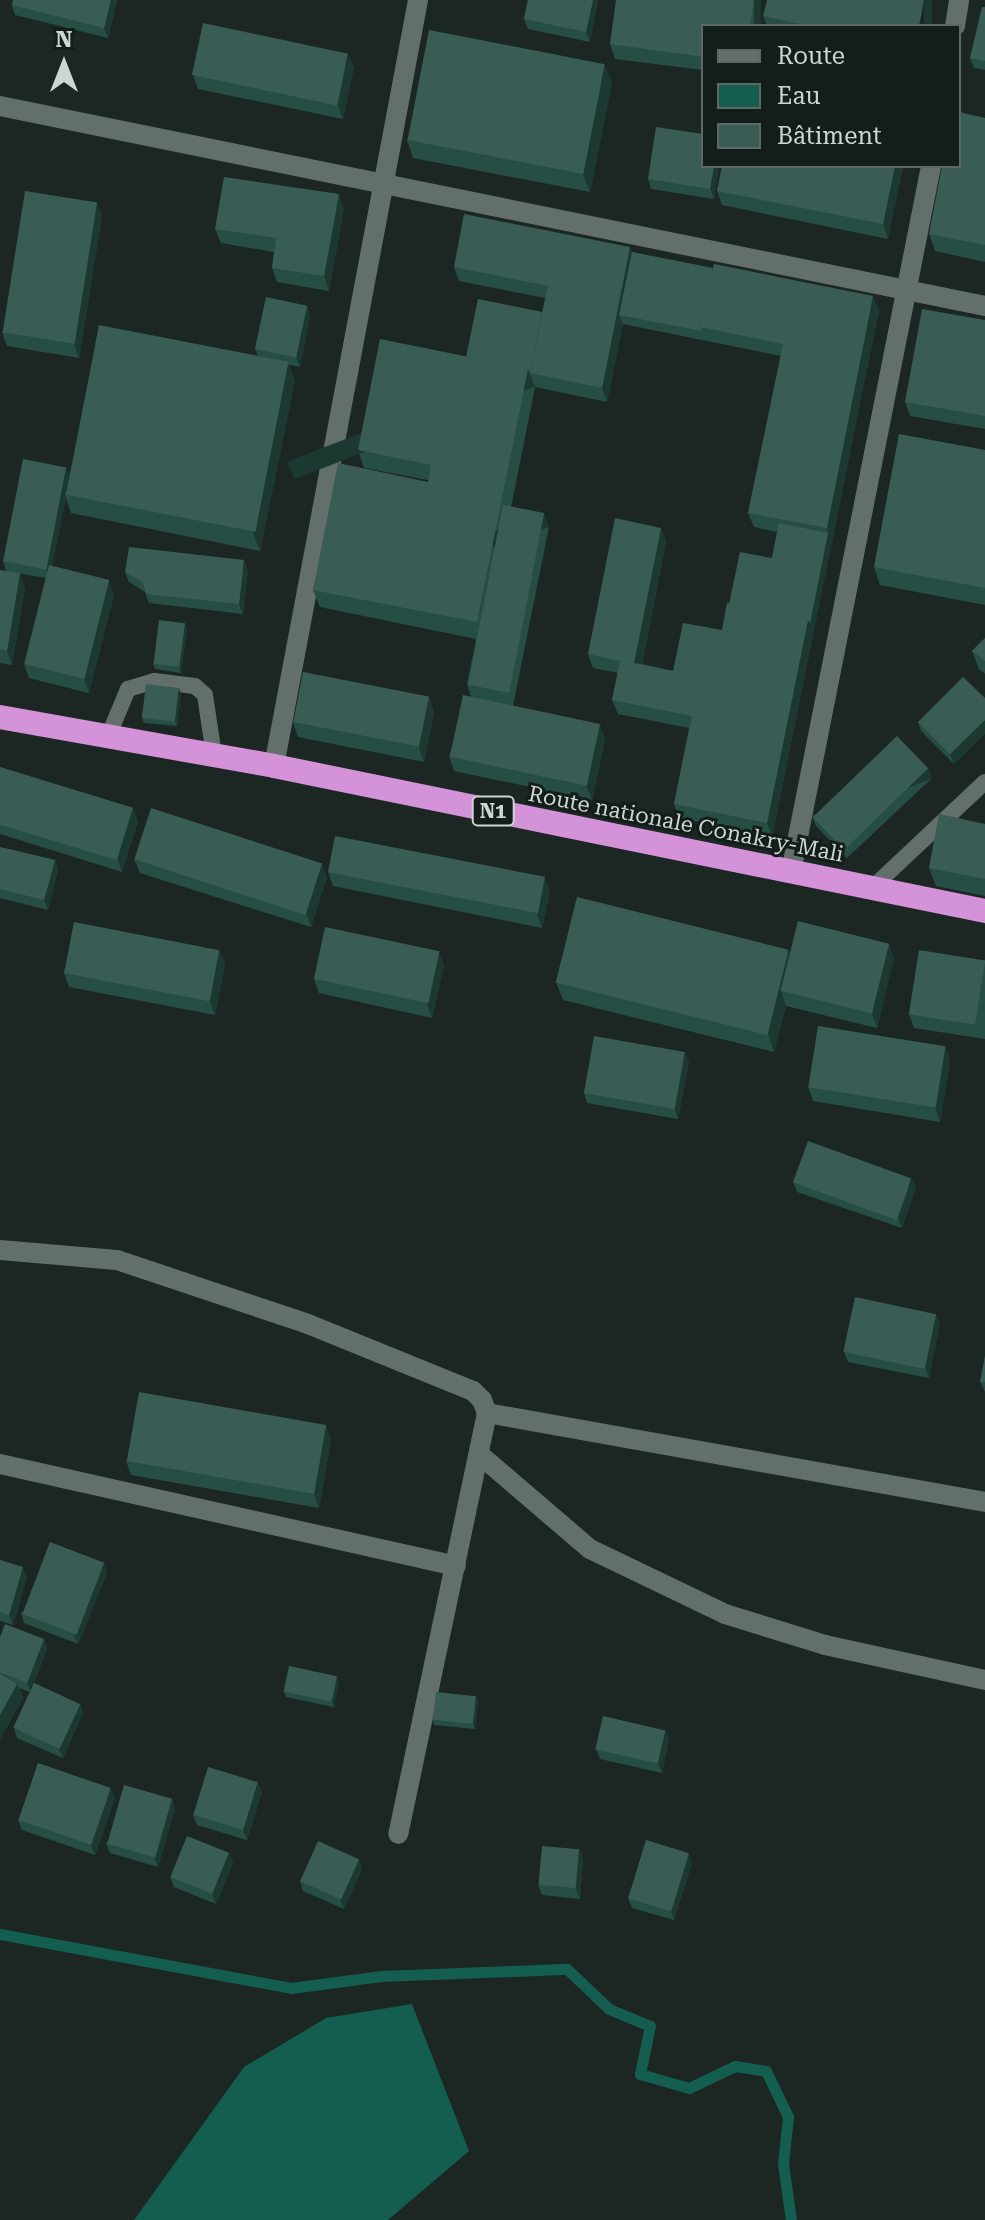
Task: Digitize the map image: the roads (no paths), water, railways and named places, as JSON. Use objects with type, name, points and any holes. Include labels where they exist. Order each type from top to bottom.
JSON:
[{"type":"highway","name":"Route nationale Conakry-Mali","points":[[0,717],[274,766],[985,911]]},
{"type":"street","points":[[274,766],[418,0]]},
{"type":"street","points":[[955,24],[959,0]]},
{"type":"street","points":[[0,106],[985,306]]},
{"type":"street","points":[[791,872],[909,291],[931,168]]},
{"type":"street","points":[[0,1250],[117,1260],[308,1324],[473,1391],[487,1413],[398,1834]]},
{"type":"street","points":[[487,1413],[985,1502]]},
{"type":"street","points":[[479,1454],[590,1549],[725,1614],[825,1645],[985,1680]]},
{"type":"street","points":[[0,1464],[456,1566]]},
{"type":"lane","points":[[108,737],[128,689],[140,682],[195,686],[205,695],[214,755]]},
{"type":"lane","points":[[872,888],[985,782]]},
{"type":"water","points":[[412,2004],[469,2151],[388,2220],[134,2220],[244,2067],[326,2018]]},
{"type":"waterway","points":[[0,1934],[291,1988],[381,1976],[567,1969],[609,2009],[650,2026],[640,2074],[689,2088],[735,2066],[766,2071],[788,2117],[783,2164],[791,2220]]}]
